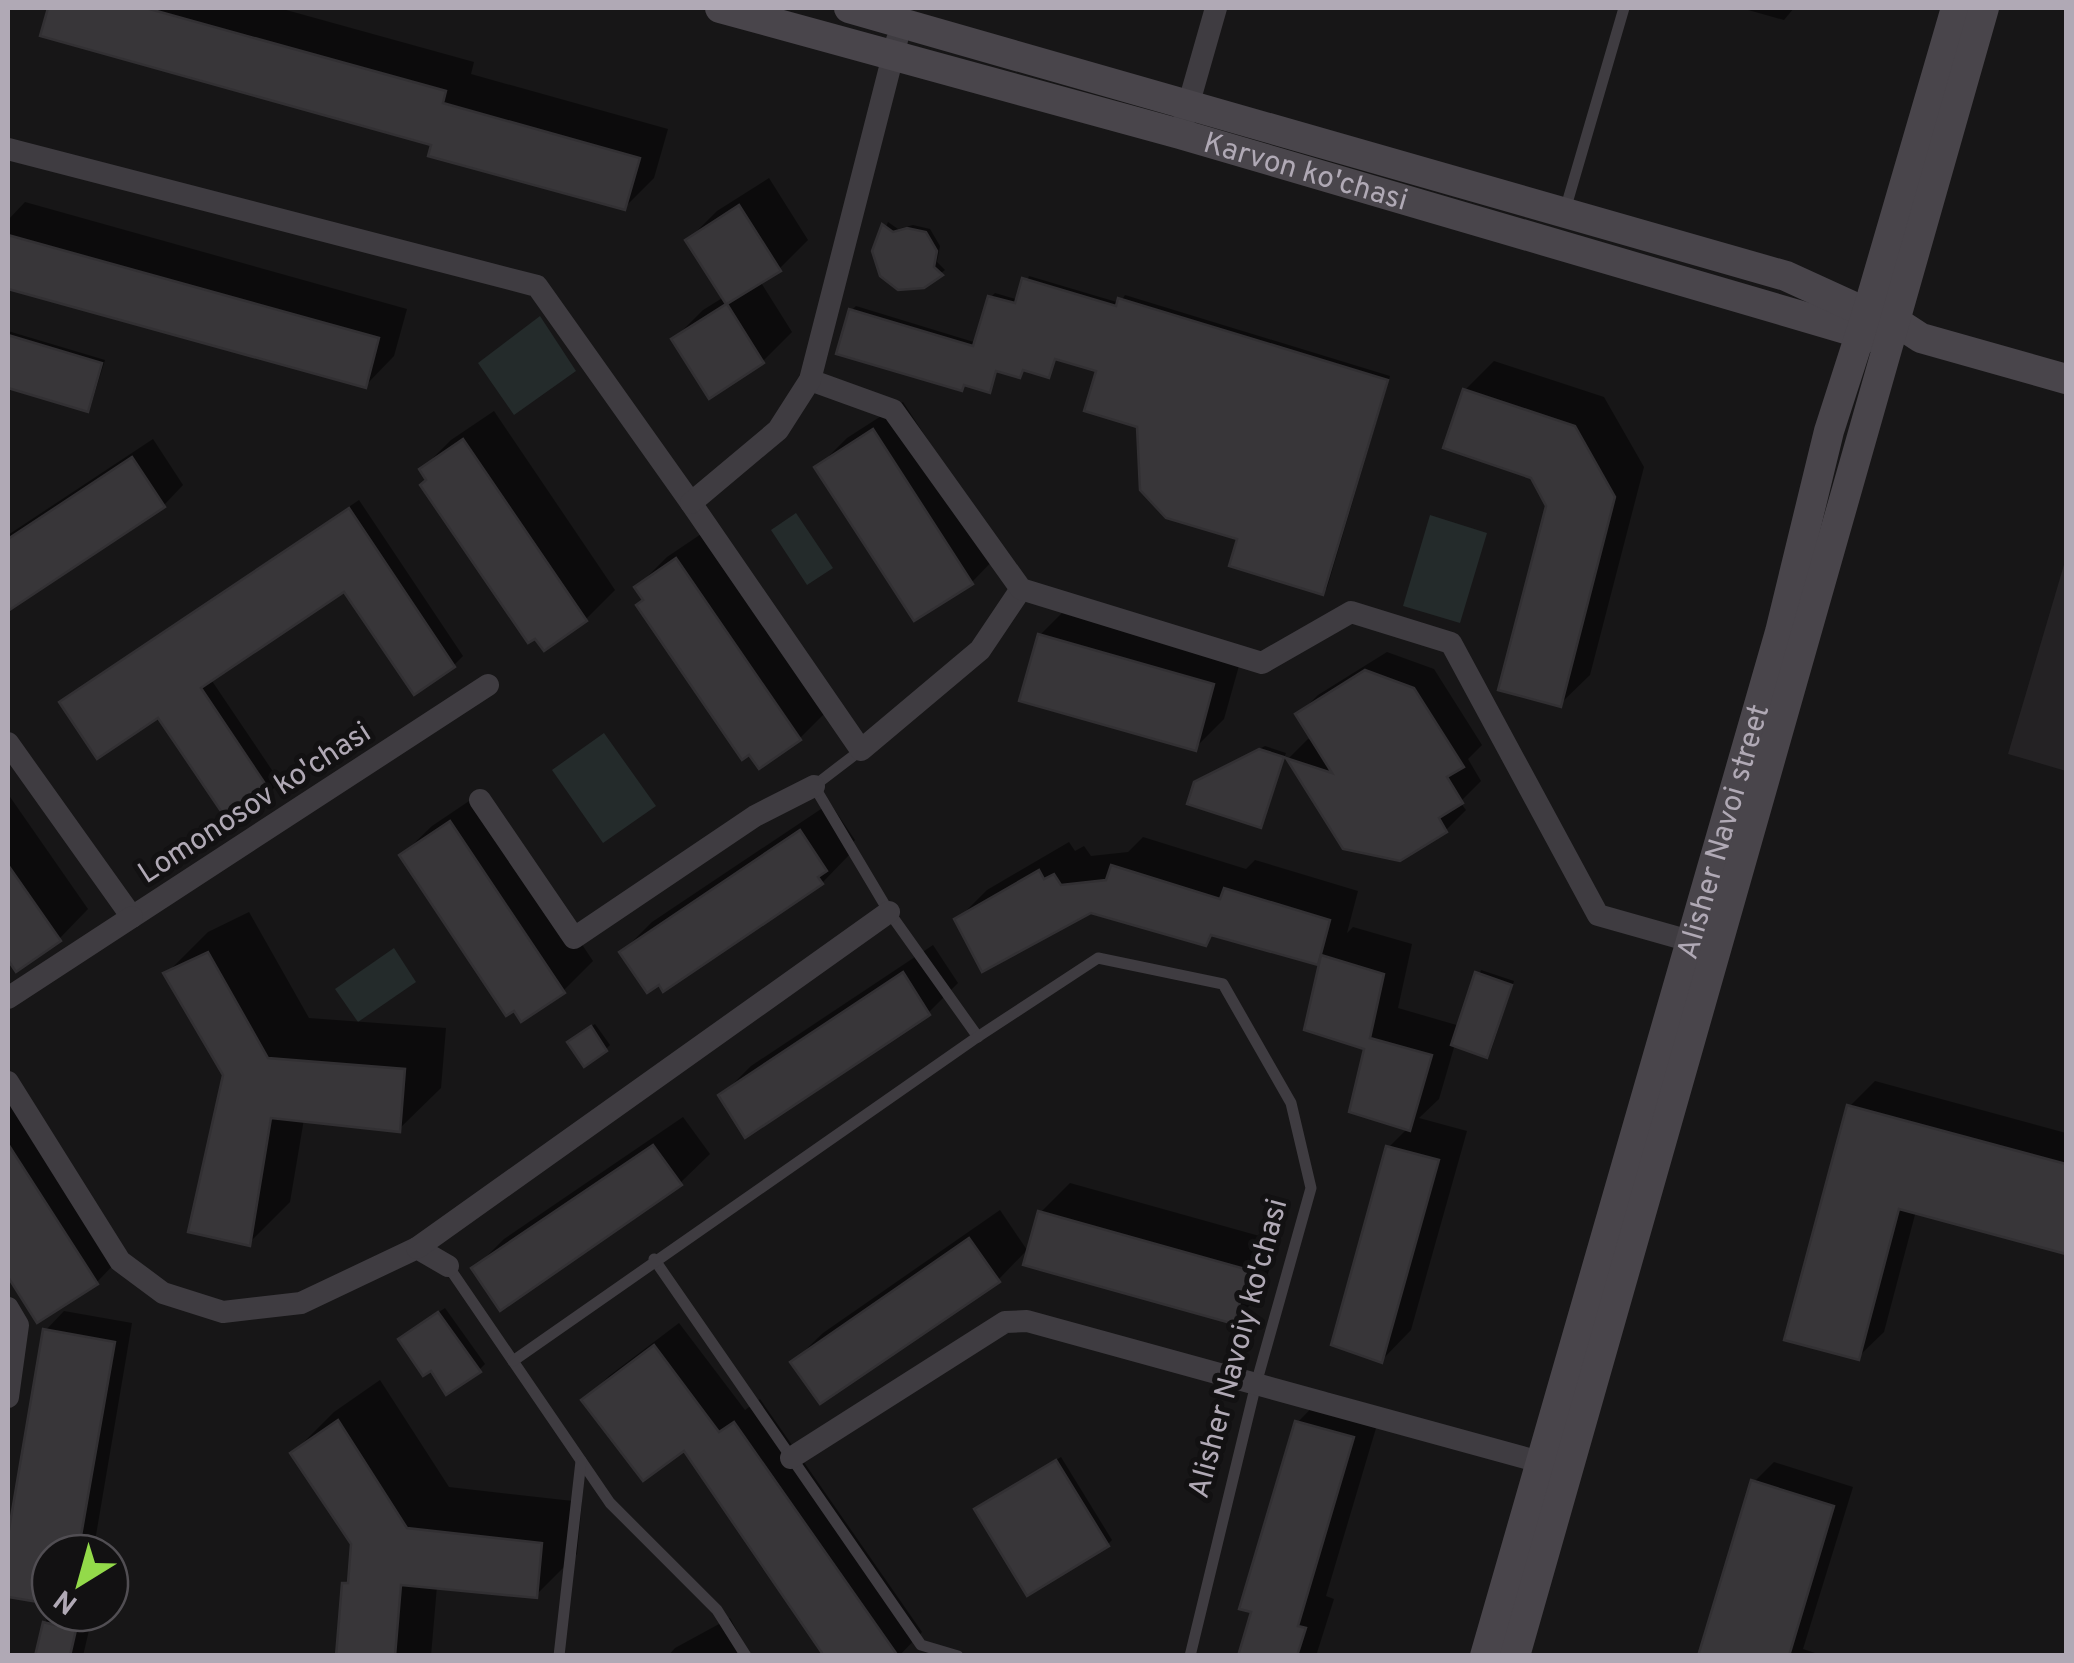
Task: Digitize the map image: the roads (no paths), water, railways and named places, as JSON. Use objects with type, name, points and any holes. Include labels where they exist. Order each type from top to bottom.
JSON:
[{"type":"main road","name":"Karvon ko'chasi","points":[[720,8],[1180,134],[1830,324],[1877,327]]},
{"type":"main road","points":[[848,8],[1786,276],[1877,327],[2066,379]]},
{"type":"main road","name":"Alisher Navoi street","points":[[1515,1656],[1877,327],[1956,8]]},
{"type":"main road","name":"Alisher Navoi street","points":[[1485,1656],[1780,632],[1829,430],[1877,327],[1984,8]]},
{"type":"street","points":[[1180,134],[1216,8]]},
{"type":"street","points":[[691,502],[778,430],[810,380],[902,22]]},
{"type":"street","points":[[8,149],[537,286],[860,750],[980,650],[1022,589]]},
{"type":"street","points":[[810,380],[893,410],[1022,589],[1262,663],[1350,612],[1450,643],[1598,915],[1690,940]]},
{"type":"street","name":"Lomonosov ko'chasi","points":[[8,743],[132,917],[488,685]]},
{"type":"street","points":[[480,800],[574,938],[756,816],[814,786]]},
{"type":"street","points":[[8,1082],[120,1261],[163,1292],[223,1312],[301,1303],[417,1248],[889,912]]},
{"type":"street","points":[[8,998],[132,917]]},
{"type":"street","points":[[417,1248],[448,1266]]},
{"type":"street","points":[[8,1308],[18,1325],[8,1397]]},
{"type":"street","points":[[791,1458],[1005,1322],[1026,1321],[1540,1462]]},
{"type":"lane","points":[[1564,212],[1624,8]]},
{"type":"lane","points":[[513,1361],[978,1036],[889,912],[814,786],[860,750]]},
{"type":"lane","name":"Alisher Navoiy ko'chasi","points":[[978,1036],[1098,958],[1222,984],[1291,1102],[1312,1188],[1256,1384],[1190,1656]]},
{"type":"lane","points":[[654,1259],[920,1644],[958,1656]]},
{"type":"lane","points":[[448,1266],[610,1504],[717,1610],[746,1656]]},
{"type":"lane","points":[[559,1656],[581,1460]]}]
